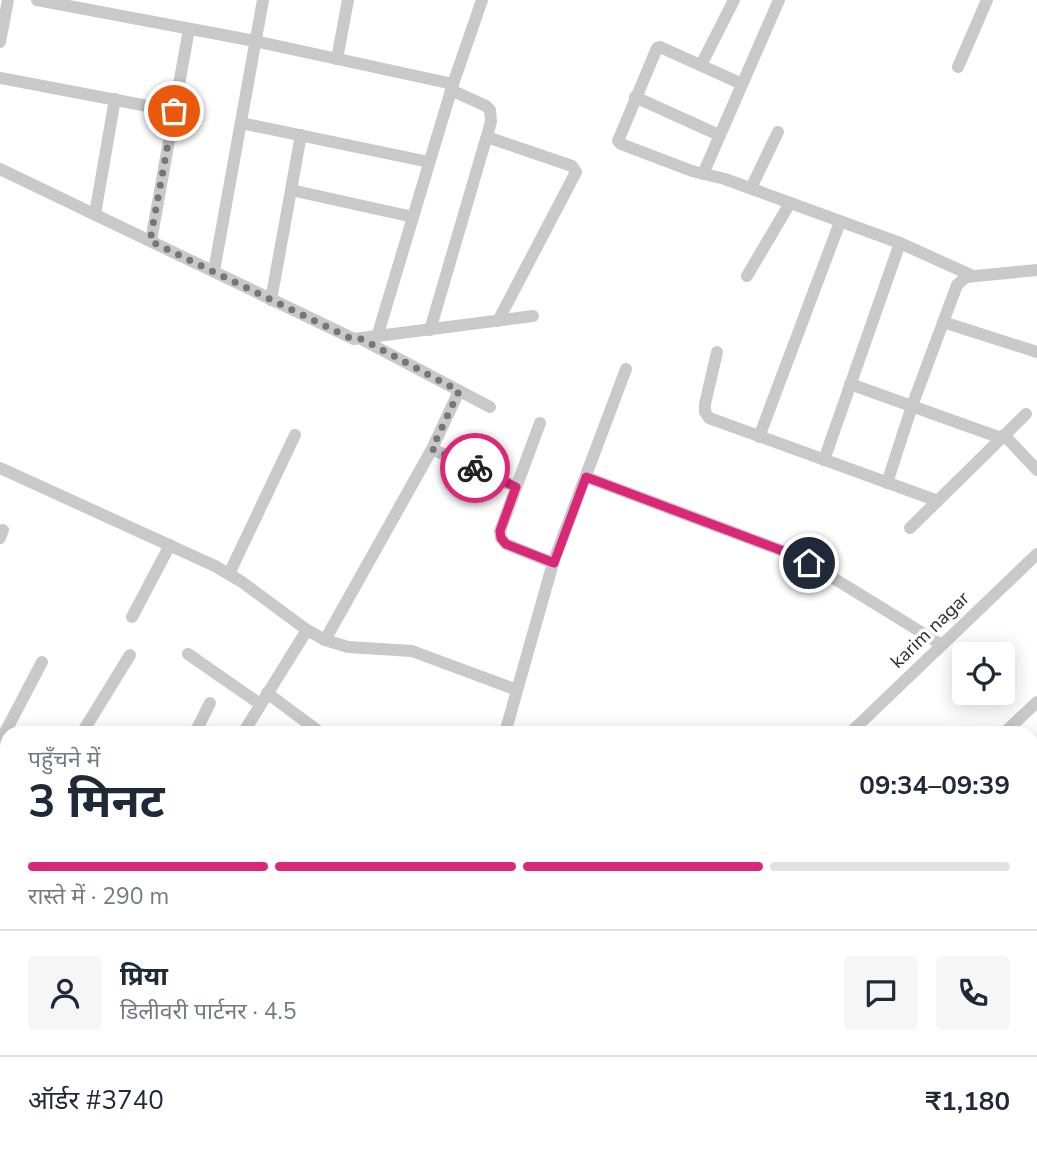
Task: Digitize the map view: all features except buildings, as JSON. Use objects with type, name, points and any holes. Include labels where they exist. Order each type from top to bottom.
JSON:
[{"type":"street","points":[[0,41],[8,0]]},
{"type":"street","points":[[37,0],[71,3],[337,59],[452,87],[490,110],[491,122],[487,137],[430,330]]},
{"type":"street","points":[[214,271],[263,0]]},
{"type":"street","points":[[337,59],[348,0]]},
{"type":"street","points":[[701,65],[734,0]]},
{"type":"street","points":[[703,174],[779,0]]},
{"type":"street","points":[[958,67],[987,0]]},
{"type":"street","points":[[377,337],[477,1]]},
{"type":"street","points":[[150,241],[189,29]]},
{"type":"street","points":[[742,84],[657,48],[618,136],[621,144],[900,243],[973,276]]},
{"type":"street","points":[[0,78],[174,111]]},
{"type":"street","points":[[635,97],[719,135]]},
{"type":"street","points":[[94,214],[115,99]]},
{"type":"street","points":[[241,123],[429,162]]},
{"type":"street","points":[[751,188],[778,132]]},
{"type":"street","points":[[271,300],[301,135]]},
{"type":"street","points":[[487,137],[572,166],[576,172],[498,321]]},
{"type":"street","points":[[0,169],[350,338],[362,339],[533,316]]},
{"type":"street","points":[[291,190],[413,217]]},
{"type":"street","points":[[747,276],[790,203]]},
{"type":"street","points":[[759,437],[840,222]]},
{"type":"street","points":[[824,460],[900,243]]},
{"type":"street","points":[[887,483],[957,285],[961,280],[973,276],[1037,270]]},
{"type":"street","points":[[943,322],[1037,352]]},
{"type":"street","points":[[362,339],[489,407]]},
{"type":"street","points":[[717,352],[705,412],[709,418],[938,501]]},
{"type":"street","points":[[507,726],[554,563],[626,369]]},
{"type":"street","points":[[849,384],[1002,437],[1037,470]]},
{"type":"street","points":[[325,640],[432,449],[459,391]]},
{"type":"street","points":[[910,528],[1026,414]]},
{"type":"street","points":[[540,423],[500,531],[506,544],[554,563]]},
{"type":"street","points":[[229,574],[295,435]]},
{"type":"street","points":[[432,449],[516,487]]},
{"type":"street","points":[[0,468],[229,574],[325,640],[348,647],[412,651],[517,690]]},
{"type":"street","points":[[586,477],[809,563],[942,645]]},
{"type":"street","points":[[132,617],[170,545]]},
{"type":"street","name":"karim nagar","points":[[857,726],[1037,554]]},
{"type":"street","points":[[247,726],[307,630]]},
{"type":"street","points":[[188,654],[309,726]]},
{"type":"street","points":[[86,726],[130,655]]},
{"type":"street","points":[[8,726],[42,662]]},
{"type":"street","points":[[1011,726],[1037,702]]},
{"type":"street","points":[[198,726],[210,703]]},
{"type":"way so far","points":[[174,111],[150,241],[350,338],[362,339],[459,391],[432,449],[475,468]]},
{"type":"route","points":[[475,468],[516,487],[500,531],[501,538],[506,544],[554,563],[586,477],[809,563]]}]
